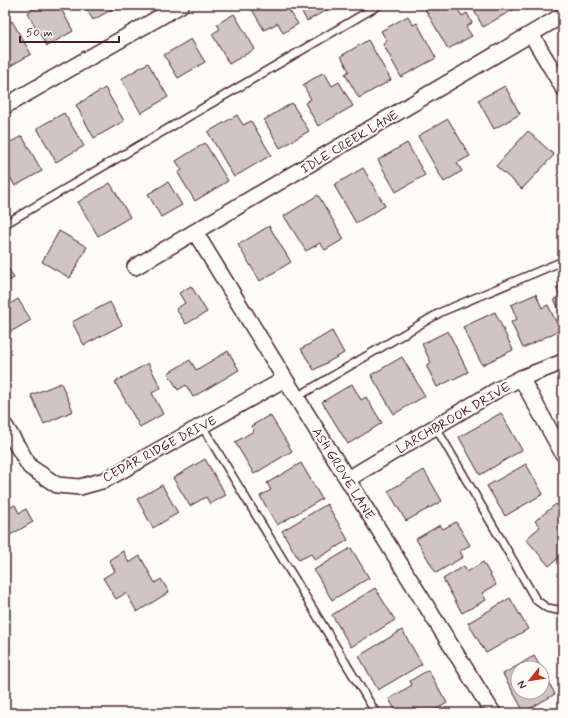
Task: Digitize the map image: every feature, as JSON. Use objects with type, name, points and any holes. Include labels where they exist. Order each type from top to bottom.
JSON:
[{"type":"street","points":[[5,106],[181,5]]},
{"type":"street","name":"IDLE CREEK LANE","points":[[135,267],[563,15]]},
{"type":"street","points":[[531,34],[563,88]]},
{"type":"street","name":"ASH GROVE LANE","points":[[195,232],[468,676],[493,713]]},
{"type":"street","name":"LARCHBROOK DRIVE","points":[[348,479],[497,390],[521,378],[563,362]]},
{"type":"street","points":[[521,378],[563,454]]},
{"type":"street","name":"CEDAR RIDGE DRIVE","points":[[5,426],[30,467],[57,485],[75,488],[105,480],[285,379]]},
{"type":"lane","points":[[5,224],[379,5]]},
{"type":"lane","points":[[297,397],[441,312],[563,261]]},
{"type":"lane","points":[[202,426],[376,713]]},
{"type":"lane","points":[[435,426],[536,600],[547,608],[563,611]]},
{"type":"building","points":[[41,5],[59,5],[73,31],[47,46],[27,13]]},
{"type":"building","points":[[84,5],[115,5],[116,7],[93,20]]},
{"type":"building","points":[[286,5],[298,24],[283,33],[278,23],[264,30],[250,6]]},
{"type":"building","points":[[298,5],[331,5],[332,7],[307,21]]},
{"type":"building","points":[[432,5],[455,5],[462,16],[467,13],[472,23],[466,27],[472,36],[448,49],[425,9]]},
{"type":"building","points":[[471,5],[519,5],[519,6],[483,27]]},
{"type":"building","points":[[234,14],[255,49],[229,64],[212,34],[220,29],[217,24]]},
{"type":"building","points":[[408,16],[413,25],[417,23],[436,58],[401,77],[383,44],[387,41],[381,31]]},
{"type":"building","points":[[12,21],[31,54],[5,69],[5,25]]},
{"type":"building","points":[[191,39],[205,62],[178,78],[164,55]]},
{"type":"building","points":[[368,40],[391,80],[359,98],[345,74],[349,71],[341,56]]},
{"type":"building","points":[[148,63],[168,97],[141,113],[121,79]]},
{"type":"building","points":[[324,72],[332,86],[339,82],[353,106],[318,126],[305,103],[311,99],[303,85]]},
{"type":"building","points":[[505,86],[520,114],[494,129],[478,100]]},
{"type":"building","points":[[105,88],[124,121],[94,138],[76,105]]},
{"type":"building","points":[[292,103],[309,131],[280,148],[264,120]]},
{"type":"building","points":[[64,113],[84,146],[56,162],[37,128]]},
{"type":"building","points":[[237,115],[243,125],[251,121],[271,155],[234,177],[208,132]]},
{"type":"building","points":[[448,119],[470,156],[457,163],[462,171],[444,182],[418,136]]},
{"type":"building","points":[[528,131],[554,155],[522,189],[496,166]]},
{"type":"building","points":[[22,136],[42,171],[15,186],[5,168],[5,152],[7,151],[5,145]]},
{"type":"building","points":[[205,143],[228,181],[195,201],[178,173],[182,170],[176,161]]},
{"type":"building","points":[[407,143],[425,175],[396,192],[378,160]]},
{"type":"building","points":[[363,168],[385,206],[356,223],[334,185]]},
{"type":"building","points":[[168,182],[182,205],[161,217],[148,194]]},
{"type":"building","points":[[110,183],[130,217],[98,236],[78,202]]},
{"type":"building","points":[[318,195],[344,239],[325,250],[320,243],[306,251],[284,216]]},
{"type":"building","points":[[269,226],[291,262],[260,281],[238,245]]},
{"type":"building","points":[[59,231],[87,247],[70,278],[42,262]]},
{"type":"building","points":[[5,263],[14,278],[5,283]]},
{"type":"building","points":[[563,284],[563,318],[554,299],[560,296],[556,288]]},
{"type":"building","points":[[191,286],[207,312],[186,324],[176,309],[185,303],[179,293]]},
{"type":"building","points":[[536,294],[542,308],[548,305],[560,330],[523,348],[511,322],[517,319],[511,305]]},
{"type":"building","points":[[18,299],[31,320],[5,335],[5,307]]},
{"type":"building","points":[[110,302],[122,325],[84,345],[72,322]]},
{"type":"building","points":[[495,312],[513,350],[482,365],[463,327]]},
{"type":"building","points":[[332,331],[344,353],[314,370],[301,349]]},
{"type":"building","points":[[448,331],[468,372],[437,387],[426,365],[431,363],[422,344]]},
{"type":"building","points":[[228,351],[239,370],[193,397],[186,385],[178,390],[168,373],[190,360],[196,370]]},
{"type":"building","points":[[402,357],[425,396],[394,414],[371,375]]},
{"type":"building","points":[[148,363],[161,388],[152,393],[163,414],[140,427],[115,382]]},
{"type":"building","points":[[61,383],[73,411],[44,424],[31,395]]},
{"type":"building","points":[[352,384],[361,400],[366,397],[382,423],[348,444],[322,402]]},
{"type":"building","points":[[501,413],[522,450],[480,475],[459,437]]},
{"type":"building","points":[[270,415],[292,451],[254,474],[235,442],[254,431],[251,426]]},
{"type":"building","points":[[205,459],[226,495],[210,504],[206,497],[190,506],[173,478]]},
{"type":"building","points":[[301,463],[322,499],[277,525],[260,496],[271,490],[267,483]]},
{"type":"building","points":[[526,464],[543,494],[505,516],[487,486]]},
{"type":"building","points":[[424,470],[442,501],[406,521],[388,491]]},
{"type":"building","points":[[162,485],[178,513],[153,528],[137,499]]},
{"type":"building","points":[[327,504],[348,540],[315,560],[311,554],[299,560],[282,531]]},
{"type":"building","points":[[556,504],[563,512],[563,554],[549,566],[526,539],[540,527],[535,521]]},
{"type":"building","points":[[15,505],[19,513],[26,509],[33,522],[5,538],[5,510]]},
{"type":"building","points":[[456,522],[470,545],[460,551],[463,557],[436,573],[416,539],[440,525],[443,529]]},
{"type":"building","points":[[351,548],[369,578],[332,600],[314,570]]},
{"type":"building","points":[[123,551],[129,563],[140,556],[155,583],[161,579],[169,592],[137,612],[126,593],[116,599],[103,578],[115,571],[109,560]]},
{"type":"building","points":[[483,562],[496,585],[482,593],[486,600],[462,613],[443,579],[464,566],[467,572]]},
{"type":"building","points":[[375,588],[395,620],[351,647],[332,615]]},
{"type":"building","points":[[510,598],[528,629],[486,653],[468,623]]},
{"type":"building","points":[[402,630],[422,664],[378,690],[359,656]]},
{"type":"building","points":[[534,656],[536,660],[527,660]]},
{"type":"building","points":[[428,670],[447,703],[430,713],[397,713],[389,699],[412,685],[410,681]]},
{"type":"building","points":[[510,670],[510,687],[503,674]]},
{"type":"building","points":[[550,685],[555,694],[550,697]]},
{"type":"building","points":[[517,700],[545,700],[524,712]]}]
